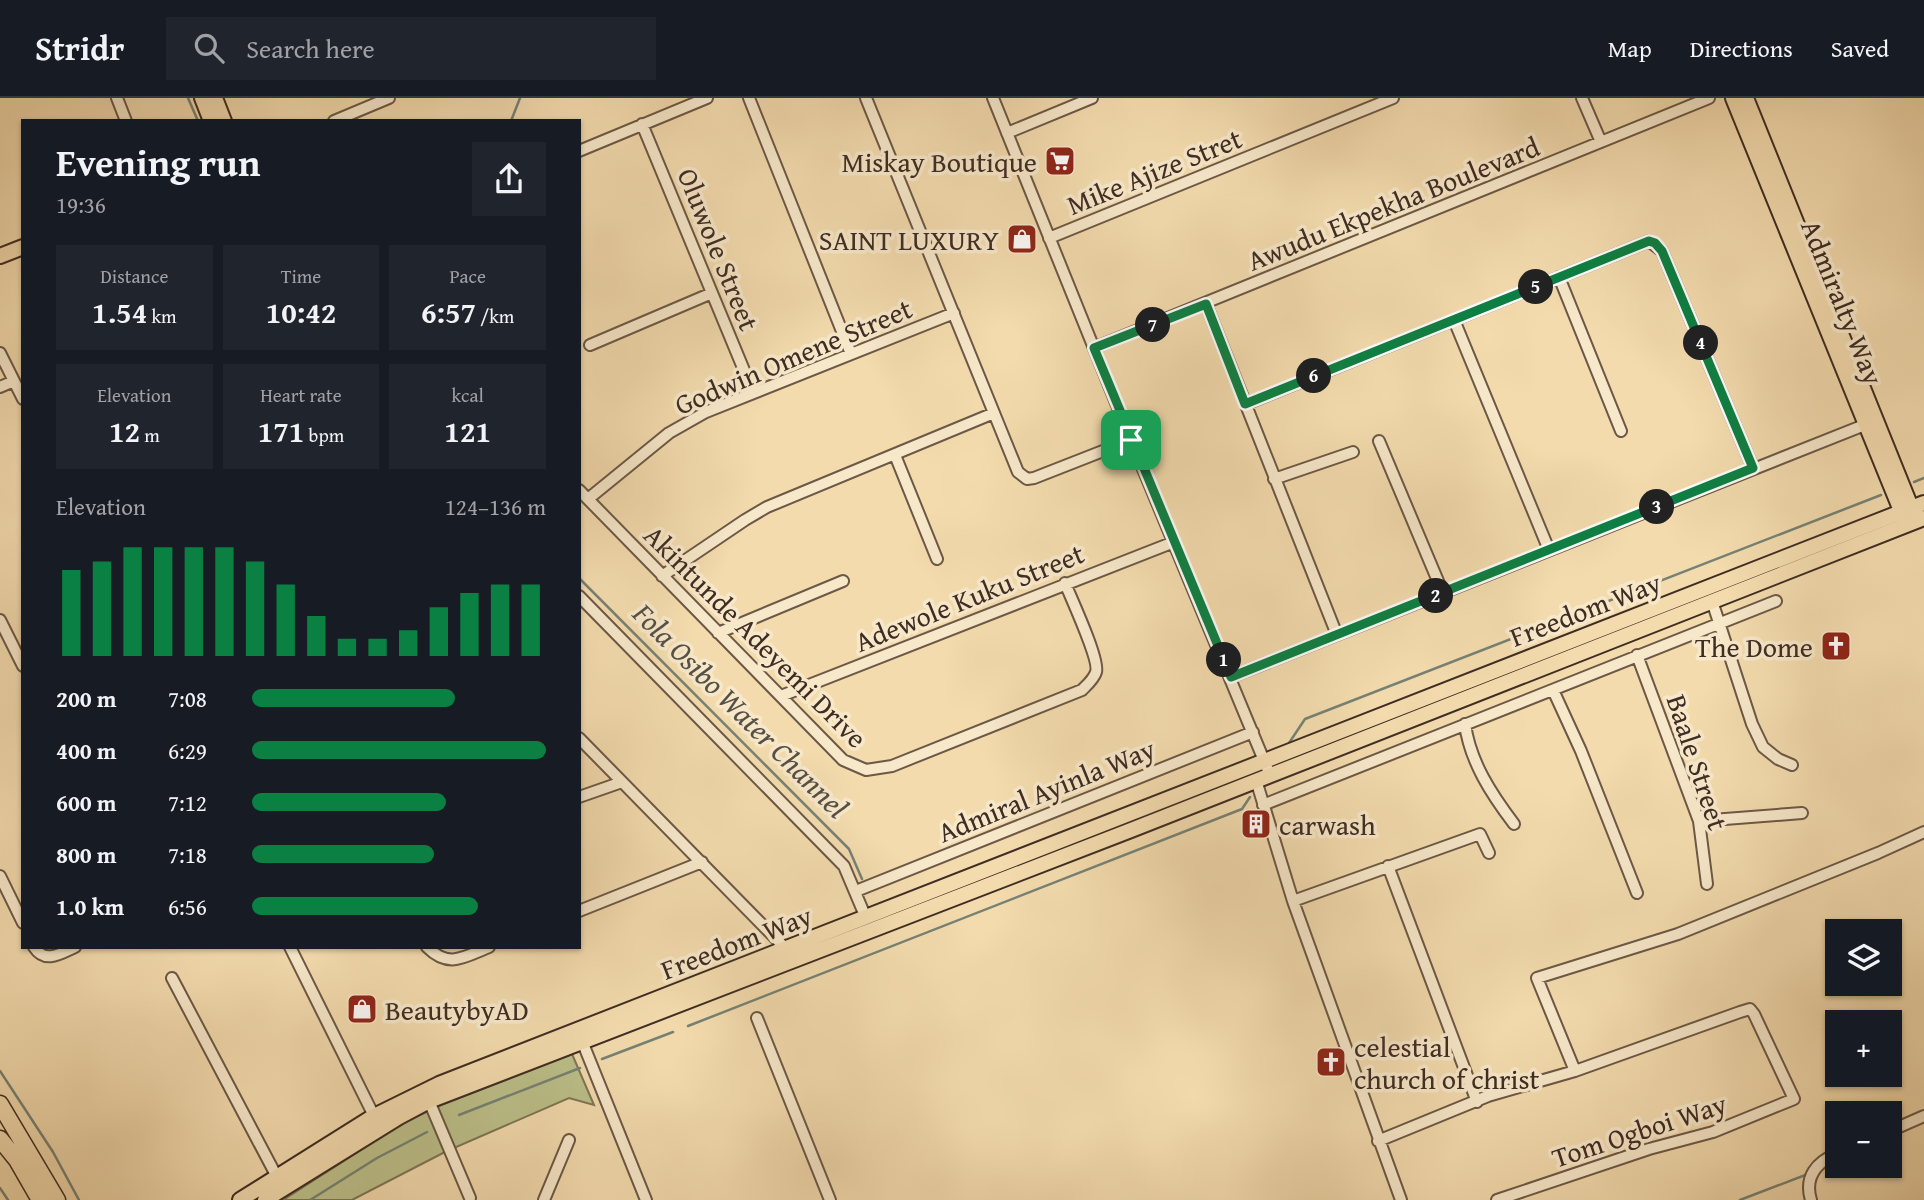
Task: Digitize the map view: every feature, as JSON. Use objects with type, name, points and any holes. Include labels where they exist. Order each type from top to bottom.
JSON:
[{"type":"highway","points":[[0,1104],[57,1200]]},
{"type":"highway","points":[[0,1139],[18,1160],[40,1200]]},
{"type":"highway","points":[[0,1145],[29,1200]]},
{"type":"main road","points":[[202,98],[210,119]]},
{"type":"main road","points":[[215,98],[223,119]]},
{"type":"main road","name":"Admiralty Way","points":[[1733,98],[1871,422],[1914,515]]},
{"type":"main road","name":"Admiralty Way","points":[[1746,98],[1871,422]]},
{"type":"main road","points":[[0,250],[21,241]]},
{"type":"main road","points":[[0,257],[21,248]]},
{"type":"main road","name":"Freedom Way","points":[[240,1200],[439,1084],[785,948],[1264,772],[1712,601],[1914,515]]},
{"type":"main road","name":"Freedom Way","points":[[265,1200],[377,1122],[1914,515]]},
{"type":"street","points":[[117,98],[125,119]]},
{"type":"street","points":[[339,119],[389,98]]},
{"type":"street","points":[[581,150],[706,98]]},
{"type":"street","points":[[749,98],[851,354]]},
{"type":"street","points":[[866,98],[1018,472],[1027,479],[1131,440]]},
{"type":"street","points":[[993,98],[1253,732],[1264,772],[1263,805],[1293,901],[1401,1200]]},
{"type":"street","points":[[1007,133],[1092,98]]},
{"type":"street","name":"Mike Ajize Stret","points":[[1049,238],[1392,98]]},
{"type":"street","points":[[1581,98],[1601,142]]},
{"type":"street","name":"Awudu Ekpekha Boulevard","points":[[1094,348],[1706,99]]},
{"type":"street","name":"Oluwole Street","points":[[642,124],[753,392]]},
{"type":"street","points":[[1245,404],[1649,241],[1659,246],[1753,468]]},
{"type":"street","points":[[1559,277],[1621,431]]},
{"type":"street","points":[[590,345],[712,293]]},
{"type":"street","points":[[1206,304],[1337,635]]},
{"type":"street","name":"Godwin Omene Street","points":[[588,499],[685,422],[753,392],[954,313]]},
{"type":"street","points":[[1454,320],[1549,550]]},
{"type":"street","points":[[0,353],[21,395]]},
{"type":"street","points":[[0,387],[14,381]]},
{"type":"street","points":[[662,576],[767,507],[994,413]]},
{"type":"street","points":[[1231,677],[1871,422]]},
{"type":"street","points":[[1379,441],[1443,593]]},
{"type":"street","points":[[1274,480],[1353,452]]},
{"type":"street","points":[[895,456],[937,559]]},
{"type":"street","name":"Akintunde Adeyemi Drive","points":[[581,492],[843,760],[866,770],[880,770],[905,761],[1082,690],[1096,673],[1095,659],[1065,583]]},
{"type":"street","name":"Adewole Kuku Street","points":[[781,696],[1174,542]]},
{"type":"street","points":[[719,633],[843,581]]},
{"type":"street","points":[[581,598],[844,866],[866,918]]},
{"type":"street","points":[[1712,601],[1752,724],[1763,747],[1778,759],[1792,765]]},
{"type":"street","points":[[1263,805],[1776,601]]},
{"type":"street","points":[[0,620],[21,662]]},
{"type":"street","name":"Baale Street","points":[[1637,656],[1699,821],[1707,884]]},
{"type":"street","points":[[1553,690],[1581,751],[1637,894]]},
{"type":"street","points":[[1465,724],[1471,751],[1480,773],[1514,824]]},
{"type":"street","name":"Admiral Ayinla Way","points":[[856,891],[1253,732]]},
{"type":"street","points":[[581,740],[797,958]]},
{"type":"street","points":[[581,796],[622,782]]},
{"type":"street","points":[[1699,821],[1802,813]]},
{"type":"street","points":[[1378,1140],[1477,1102],[1575,1071],[1536,978],[1678,934],[1866,858],[1924,831]]},
{"type":"street","points":[[1293,901],[1480,834],[1489,853]]},
{"type":"street","points":[[581,910],[702,862]]},
{"type":"street","points":[[1388,866],[1477,1102]]},
{"type":"street","points":[[0,876],[21,919]]},
{"type":"street","points":[[36,949],[43,956],[51,958],[71,949]]},
{"type":"street","points":[[291,949],[377,1122]]},
{"type":"street","points":[[429,949],[435,955],[455,960],[484,949]]},
{"type":"street","points":[[172,978],[277,1177]]},
{"type":"street","name":"Tom Ogboi Way","points":[[1497,1200],[1649,1149],[1713,1132],[1794,1100],[1750,1009],[1575,1071]]},
{"type":"street","points":[[757,1018],[830,1200]]},
{"type":"street","points":[[582,1041],[646,1200]]},
{"type":"street","points":[[429,1101],[471,1199]]},
{"type":"street","points":[[1902,1126],[1924,1116]]},
{"type":"street","points":[[544,1200],[569,1140]]},
{"type":"street","points":[[1811,1200],[1807,1189],[1810,1176],[1815,1167],[1825,1161]]},
{"type":"green space","points":[[572,1054],[594,1105],[569,1098],[454,1148],[449,1140],[441,1144],[445,1152],[352,1200],[283,1200],[403,1123],[441,1105]]},
{"type":"waterway","points":[[188,98],[197,119]]},
{"type":"waterway","name":"Fola Osibo Water Channel","points":[[512,119],[520,98]]},
{"type":"waterway","points":[[1914,482],[1924,478]]},
{"type":"waterway","points":[[1289,743],[1305,719],[1881,495]]},
{"type":"waterway","name":"Fola Osibo Water Channel","points":[[581,580],[849,849],[862,879]]},
{"type":"waterway","points":[[688,1026],[1242,809],[1250,797]]},
{"type":"waterway","points":[[602,1059],[673,1032]]},
{"type":"waterway","points":[[459,1115],[580,1068]]},
{"type":"waterway","points":[[0,1071],[53,1152],[79,1200]]},
{"type":"waterway","points":[[310,1200],[377,1158],[427,1132]]},
{"type":"waterway","points":[[1740,1200],[1808,1174]]},
{"type":"waterway","points":[[0,1188],[8,1200]]},
{"type":"place","name":"Miskay Boutique","points":[[1060,161]]},
{"type":"place","name":"SAINT LUXURY","points":[[1022,239]]},
{"type":"place","name":"The Dome","points":[[1836,646]]},
{"type":"place","name":"carwash","points":[[1256,824]]},
{"type":"place","name":"BeautybyAD","points":[[362,1009]]},
{"type":"place","name":"celestial church of christ","points":[[1331,1062]]},
{"type":"route","points":[[1649,241],[1662,251],[1753,468],[1231,677],[1131,440],[1094,348],[1206,304],[1245,404],[1649,241]]}]
